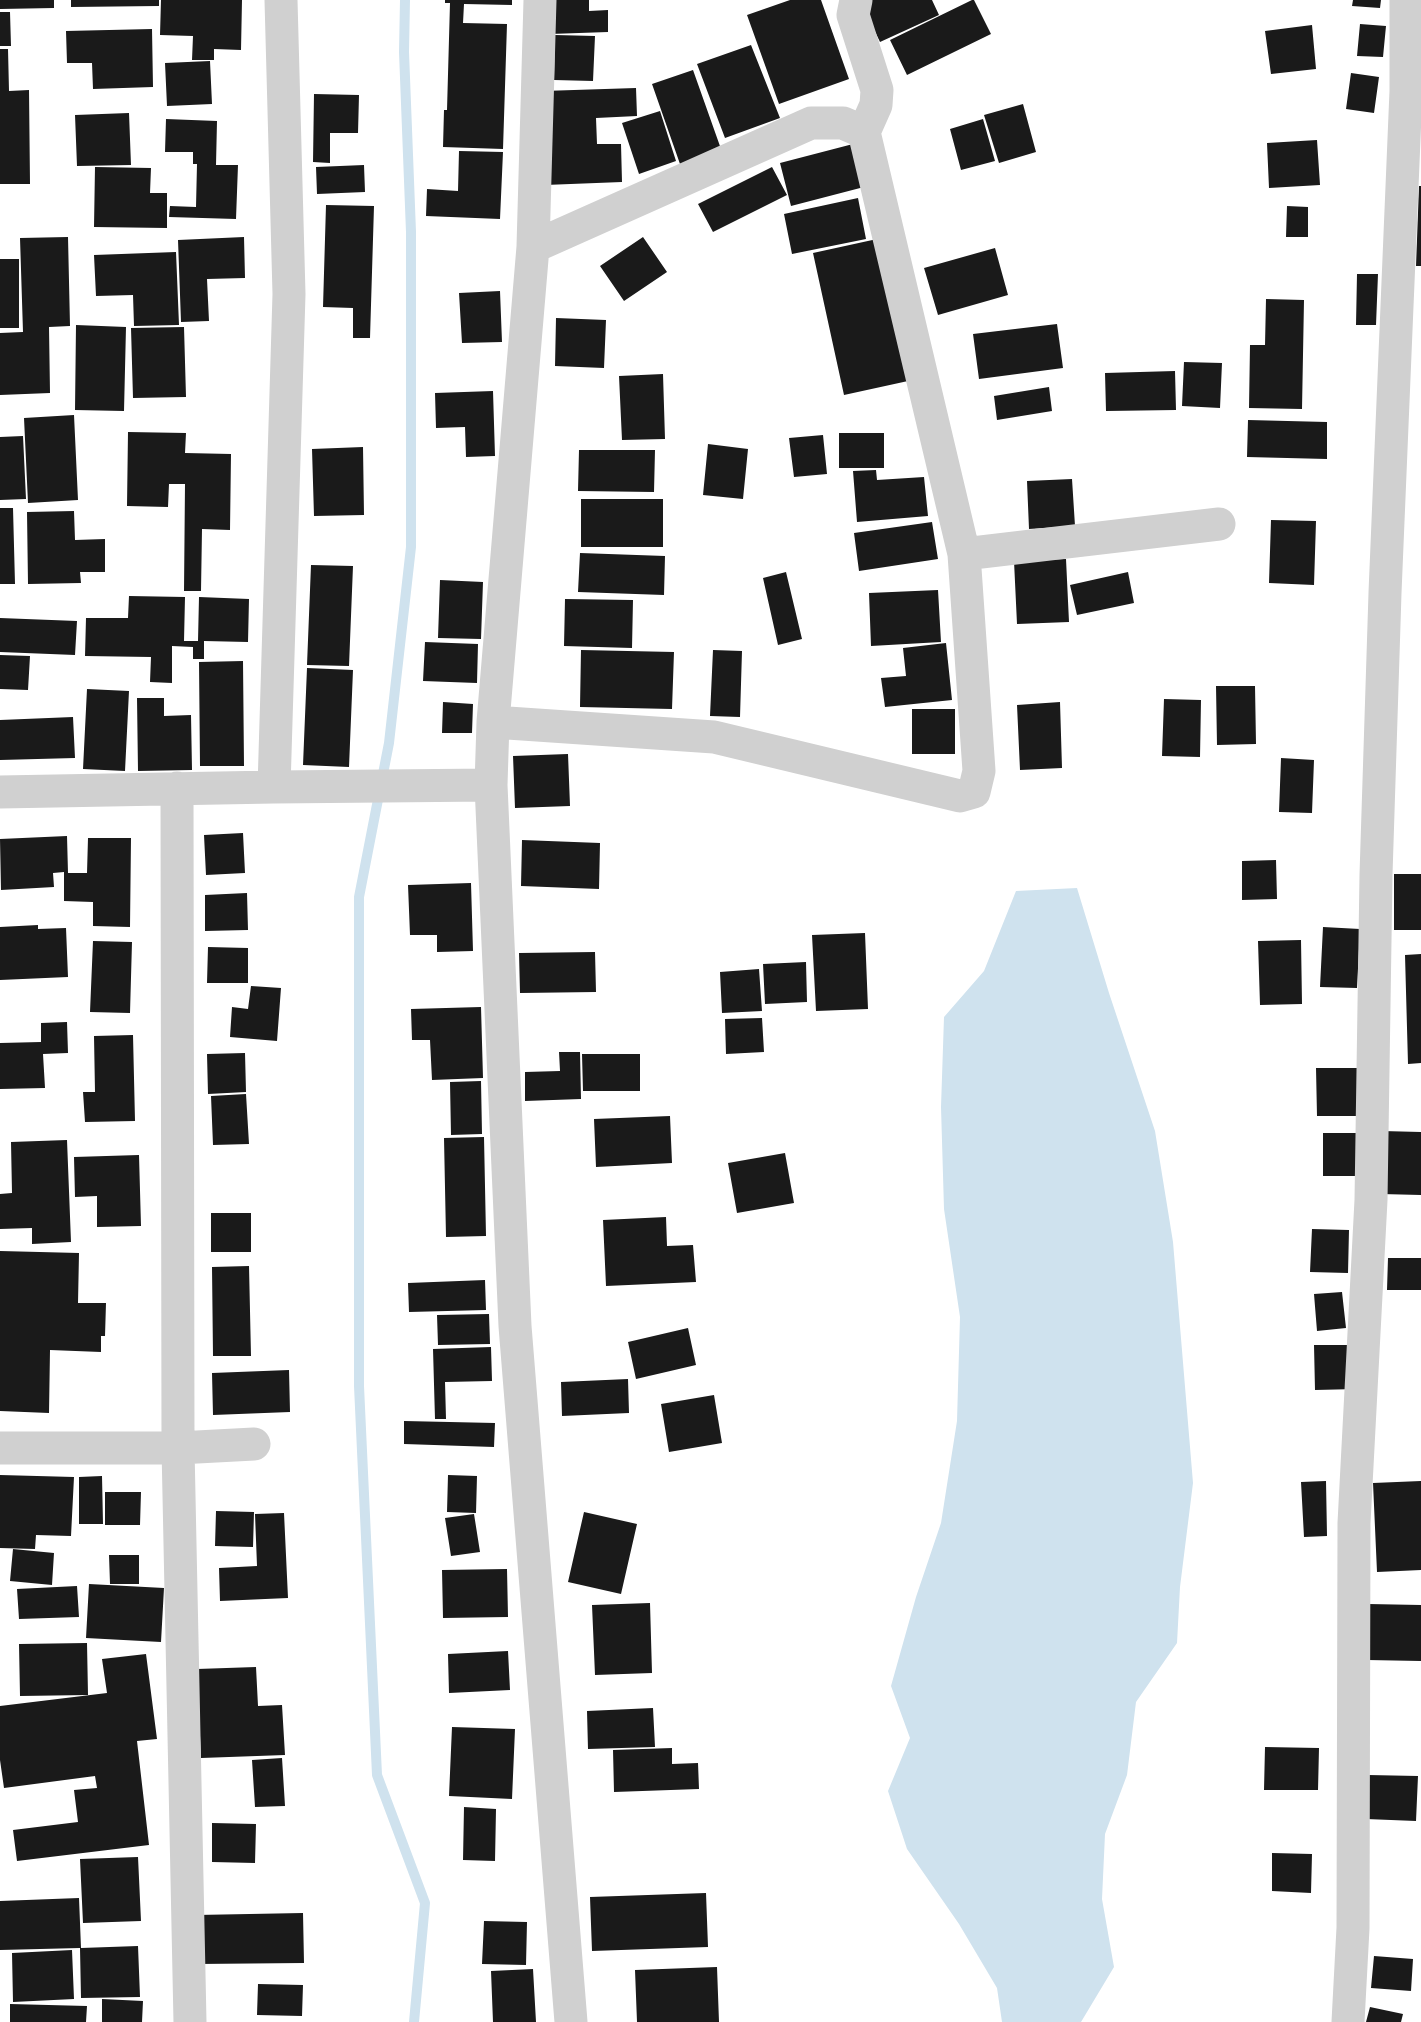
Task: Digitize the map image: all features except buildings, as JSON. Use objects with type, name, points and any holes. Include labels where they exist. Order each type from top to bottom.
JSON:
[{"type":"street","points":[[281,0],[289,294],[289,787]]},
{"type":"street","points":[[540,0],[533,247],[493,722],[475,785],[515,1326],[571,2022]]},
{"type":"street","points":[[493,722],[714,738],[960,796],[974,792],[979,771],[964,554],[864,132],[876,105],[877,90],[852,15],[856,0]]},
{"type":"street","points":[[1348,2022],[1353,1928],[1354,1522],[1371,1200],[1376,875],[1384,593],[1406,91],[1406,0]]},
{"type":"street","points":[[533,247],[811,123],[843,123],[864,132]]},
{"type":"street","points":[[964,554],[1219,524]]},
{"type":"street","points":[[0,792],[475,785]]},
{"type":"street","points":[[177,788],[178,1448],[190,2022]]},
{"type":"street","points":[[0,1448],[178,1448],[254,1444]]},
{"type":"water","points":[[1077,888],[1155,1131],[1173,1242],[1193,1483],[1180,1587],[1177,1643],[1136,1702],[1127,1775],[1105,1834],[1102,1899],[1114,1967],[1081,2022],[1002,2022],[997,1988],[959,1924],[907,1849],[888,1791],[910,1738],[891,1686],[916,1597],[941,1523],[957,1421],[960,1317],[944,1209],[941,1107],[944,1017],[984,971],[1016,891]]},
{"type":"waterway","points":[[405,0],[404,52],[411,232],[411,547],[389,743],[359,897],[359,1386],[377,1775],[425,1903],[414,2022]]}]
